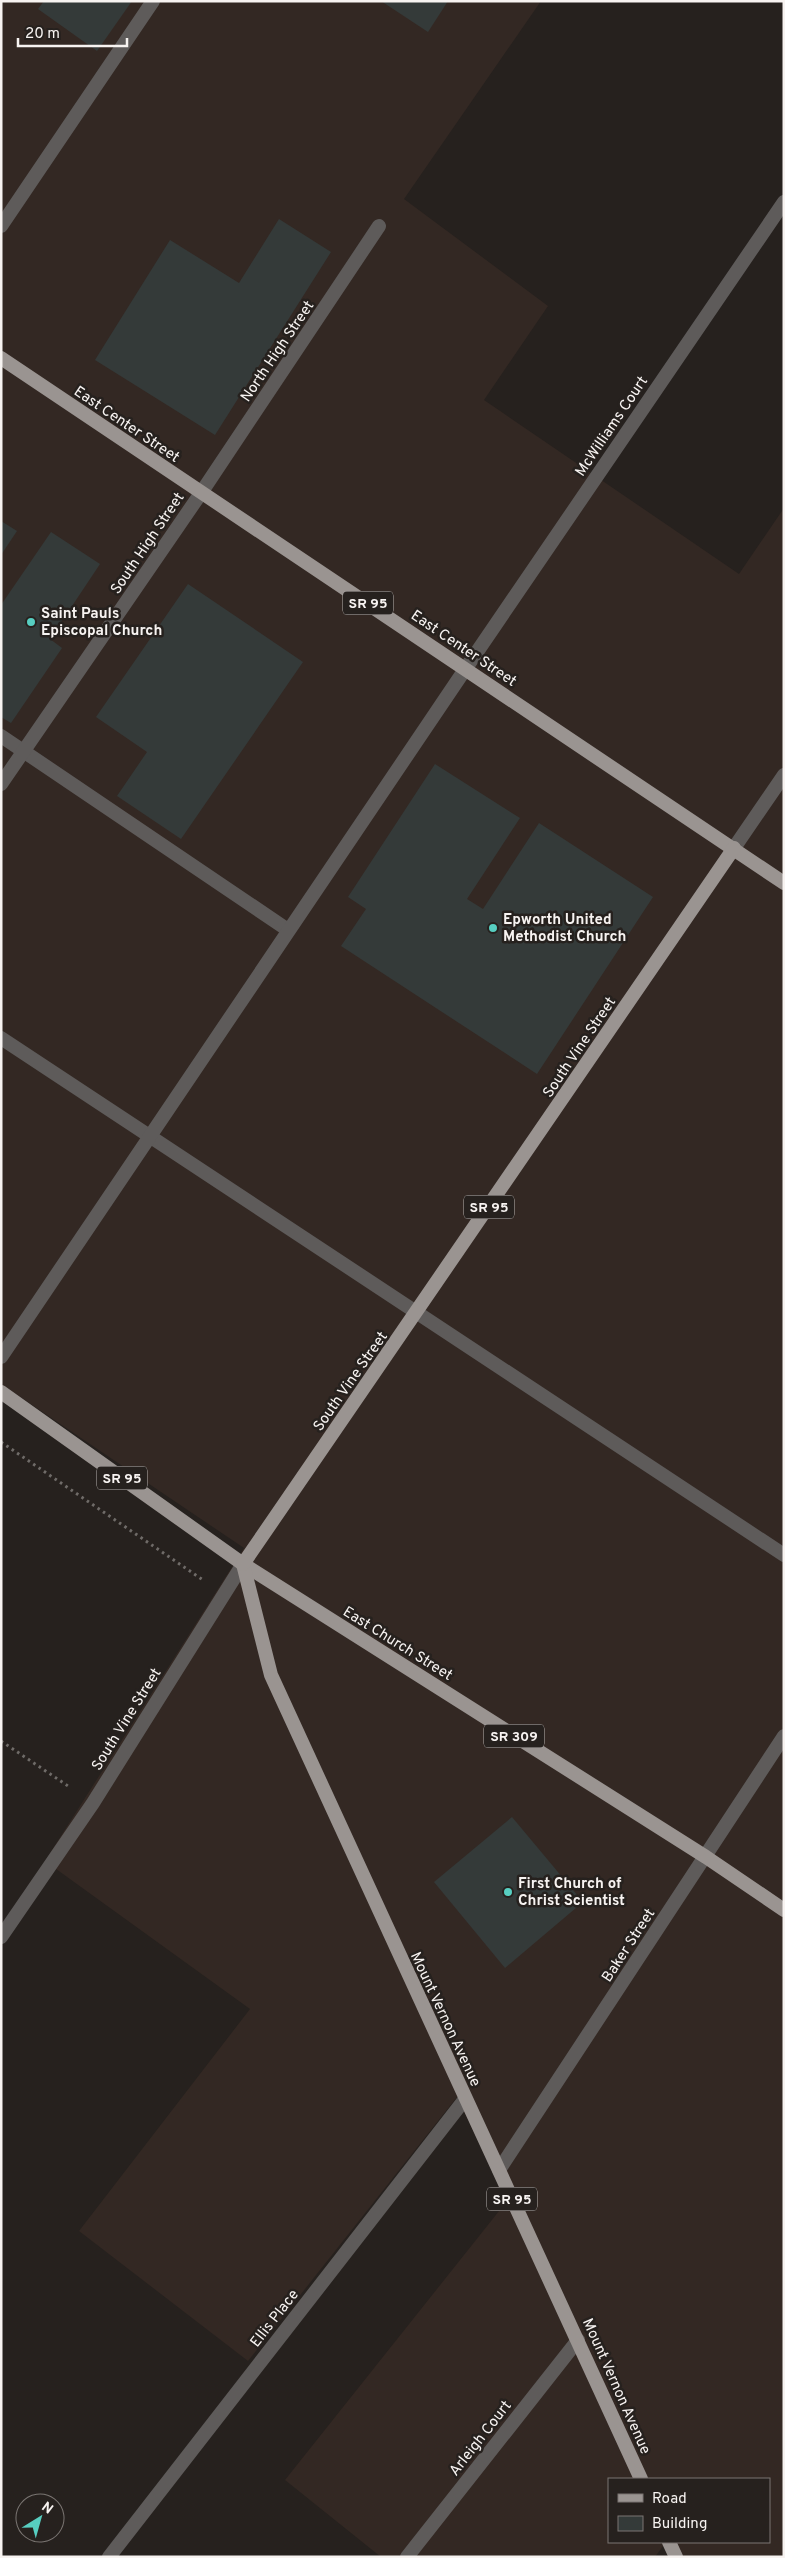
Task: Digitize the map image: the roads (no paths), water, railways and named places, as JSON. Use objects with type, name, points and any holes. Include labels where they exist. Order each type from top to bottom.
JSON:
[{"type":"main road","name":"East Center Street","points":[[1,358],[784,883]]},
{"type":"main road","name":"South Vine Street","points":[[243,1564],[734,848]]},
{"type":"main road","name":"East Church Street","points":[[1,1392],[243,1564],[706,1857],[784,1910]]},
{"type":"main road","name":"Mount Vernon Avenue","points":[[243,1564],[271,1674],[641,2478]]},
{"type":"main road","points":[[669,2543],[676,2557]]},
{"type":"street","points":[[1,226],[153,1]]},
{"type":"street","name":"McWilliams Court","points":[[1,1357],[288,930],[784,202]]},
{"type":"street","name":"North High Street","points":[[201,493],[379,226]]},
{"type":"street","name":"South High Street","points":[[1,784],[201,493]]},
{"type":"street","points":[[1,736],[288,930]]},
{"type":"street","points":[[734,848],[784,775]]},
{"type":"street","points":[[1,1038],[416,1314],[784,1555]]},
{"type":"street","name":"South Vine Street","points":[[1,1937],[93,1803],[223,1593],[243,1564]]},
{"type":"street","name":"Baker Street","points":[[499,2170],[784,1736]]},
{"type":"street","name":"Ellis Place","points":[[109,2557],[465,2099]]},
{"type":"street","name":"Arleigh Court","points":[[406,2557],[578,2340]]},
{"type":"place","name":"Saint Pauls Episcopal Church","points":[[31,622]]},
{"type":"place","name":"Epworth United Methodist Church","points":[[493,928]]},
{"type":"place","name":"First Church of Christ Scientist","points":[[508,1892]]}]
